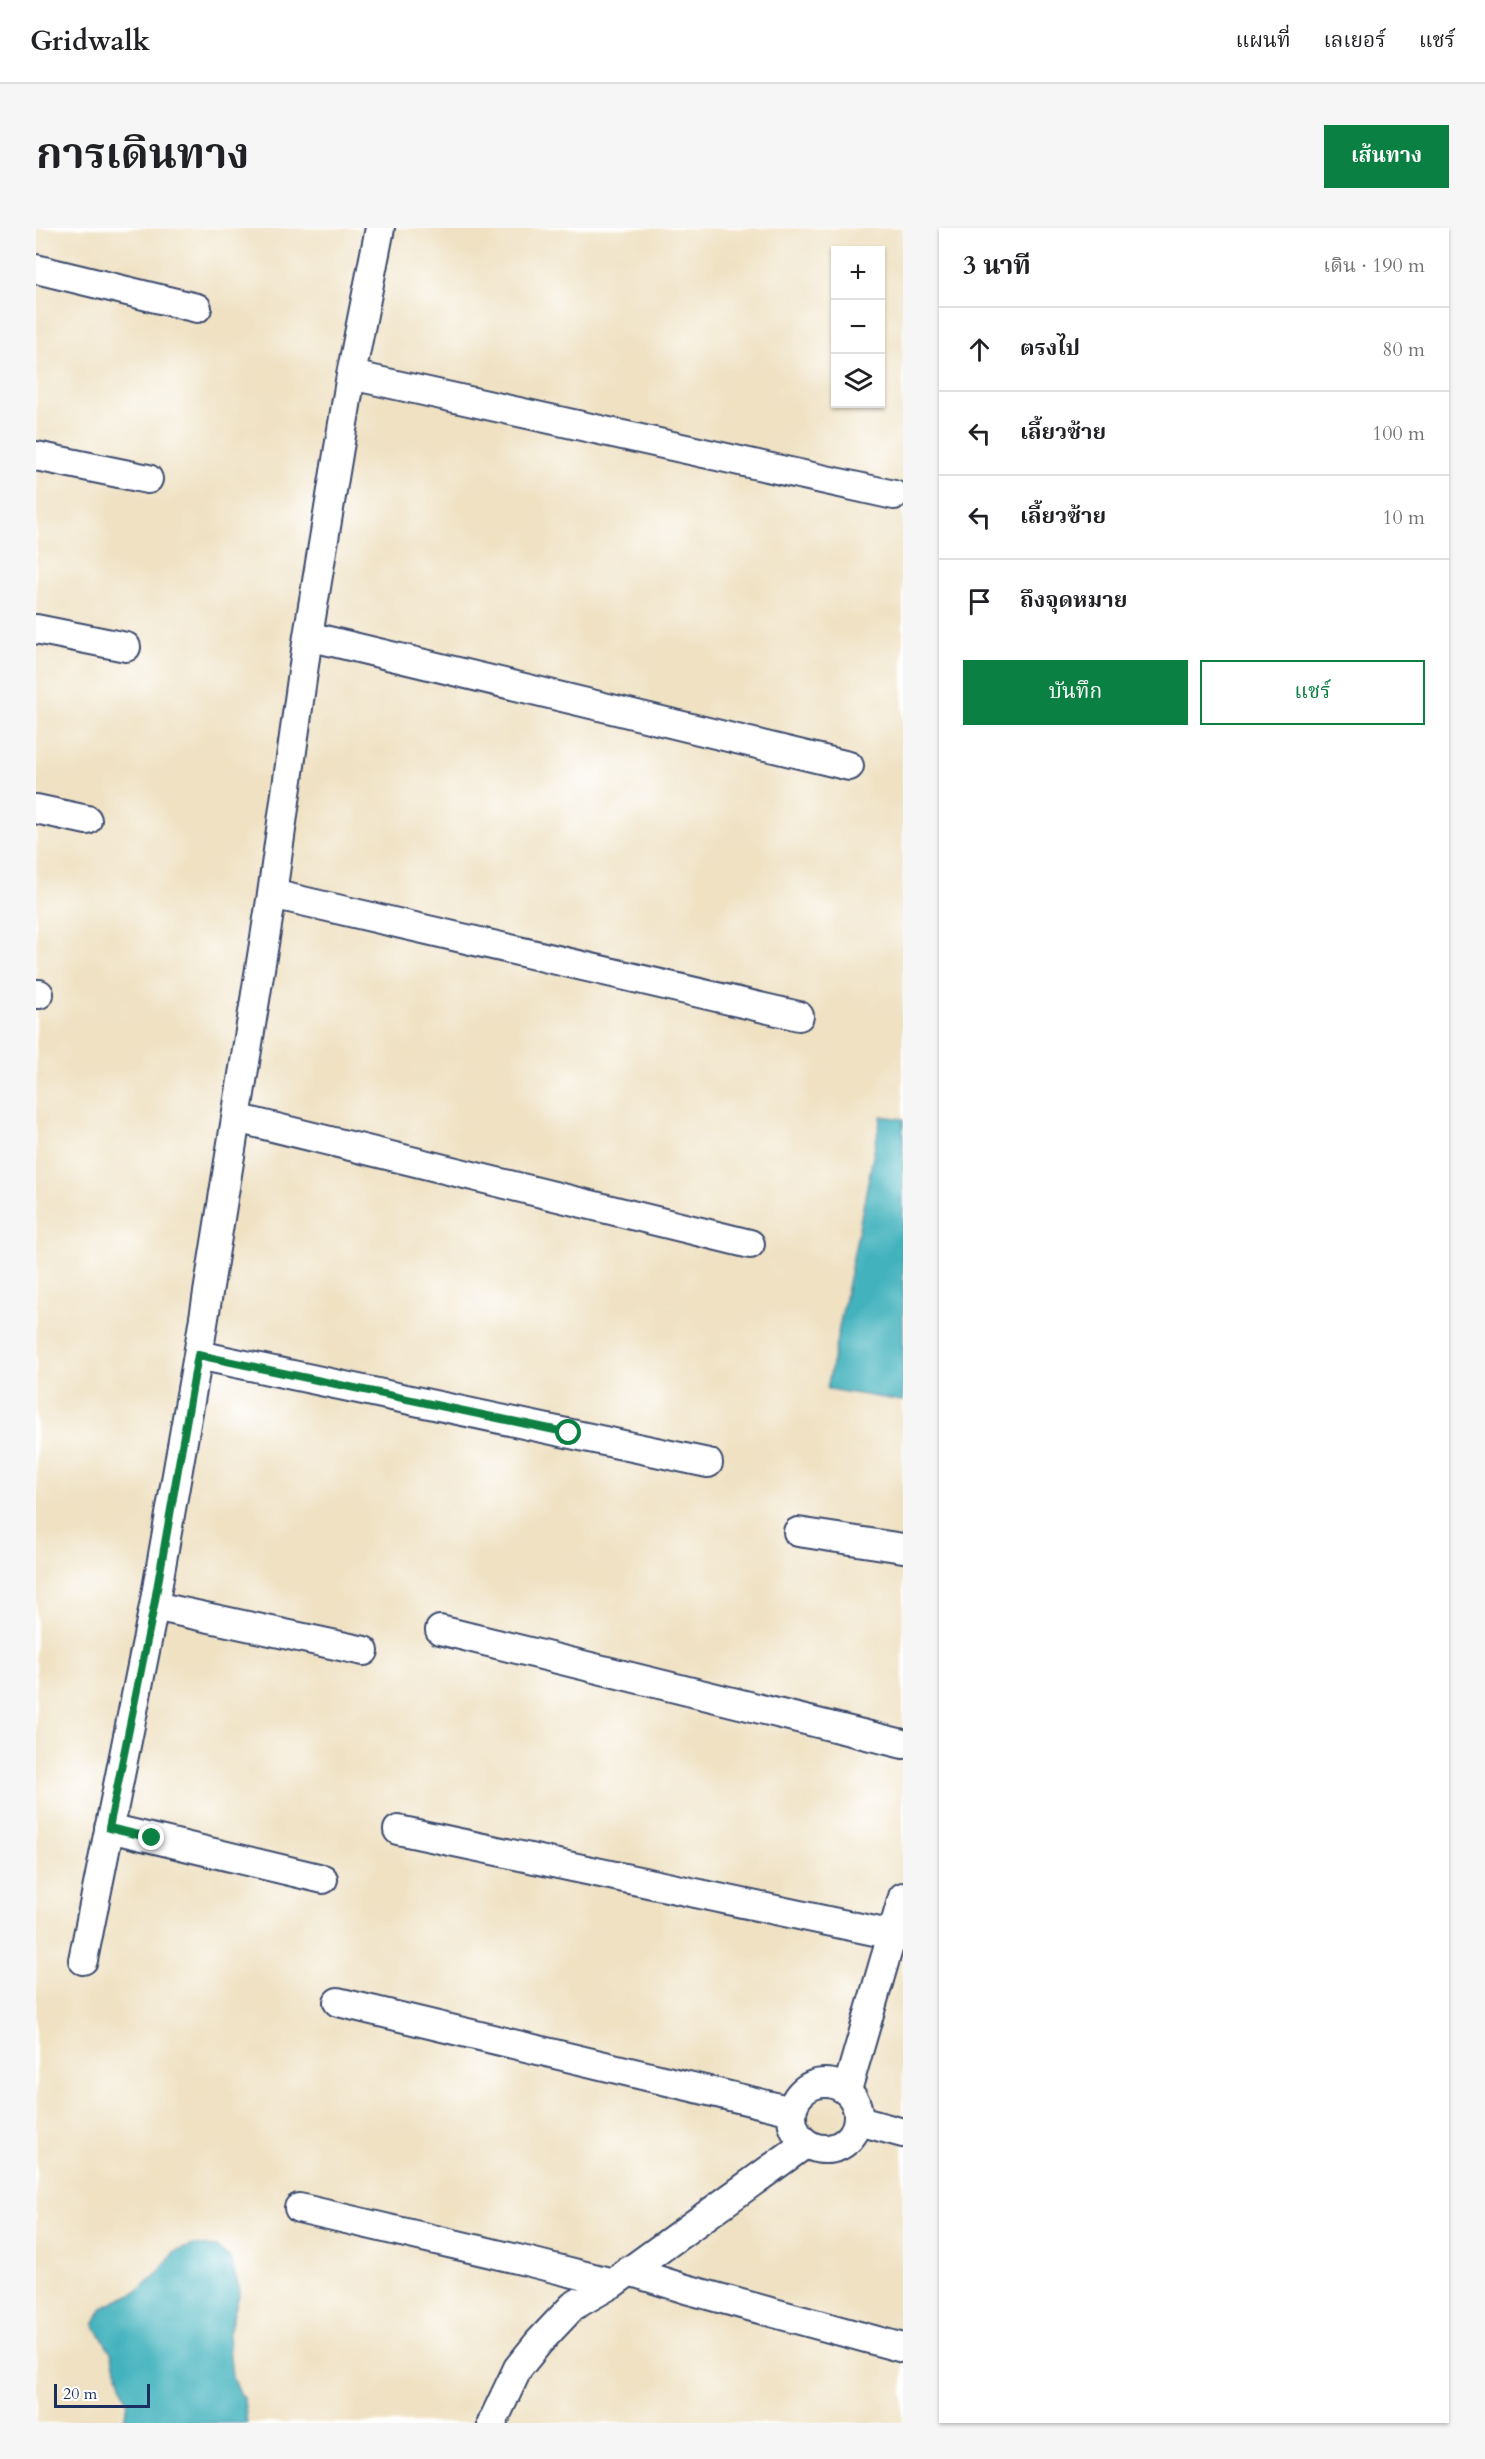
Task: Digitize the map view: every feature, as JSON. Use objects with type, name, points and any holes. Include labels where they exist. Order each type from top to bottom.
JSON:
[{"type":"street","points":[[83,1960],[154,1606],[198,1355],[272,894],[308,636],[351,375],[380,228]]},
{"type":"street","points":[[36,269],[196,308]]},
{"type":"street","points":[[351,375],[894,495]]},
{"type":"street","points":[[36,456],[148,479]]},
{"type":"street","points":[[36,629],[126,647]]},
{"type":"street","points":[[308,636],[849,766]]},
{"type":"street","points":[[36,809],[87,820]]},
{"type":"street","points":[[272,894],[799,1016]]},
{"type":"street","points":[[236,1118],[750,1244]]},
{"type":"street","points":[[198,1355],[708,1463]]},
{"type":"street","points":[[798,1532],[903,1548]]},
{"type":"street","points":[[154,1606],[364,1651]]},
{"type":"street","points":[[440,1630],[903,1744]]},
{"type":"street","points":[[109,1828],[323,1879]]},
{"type":"street","points":[[398,1830],[898,1935]]},
{"type":"street","points":[[847,2090],[898,1935],[903,1897]]},
{"type":"street","points":[[338,2002],[792,2111]]},
{"type":"street","points":[[831,2083],[847,2090],[857,2104],[859,2121],[848,2142],[827,2150],[805,2144],[794,2129],[792,2111],[798,2095],[813,2085],[831,2083]]},
{"type":"street","points":[[859,2121],[903,2133]]},
{"type":"street","points":[[492,2423],[519,2368],[539,2342],[573,2306],[621,2277],[805,2144]]},
{"type":"street","points":[[299,2208],[530,2262],[686,2289],[903,2348]]},
{"type":"water","points":[[881,1116],[903,1119],[903,1401],[827,1389]]},
{"type":"water","points":[[193,2245],[216,2247],[230,2259],[240,2291],[228,2336],[232,2377],[244,2400],[247,2423],[124,2423],[127,2402],[111,2352],[94,2325],[102,2308],[138,2291],[158,2273],[174,2252]]},
{"type":"route","points":[[152,1838],[109,1828],[154,1606],[198,1355],[569,1433]]}]
